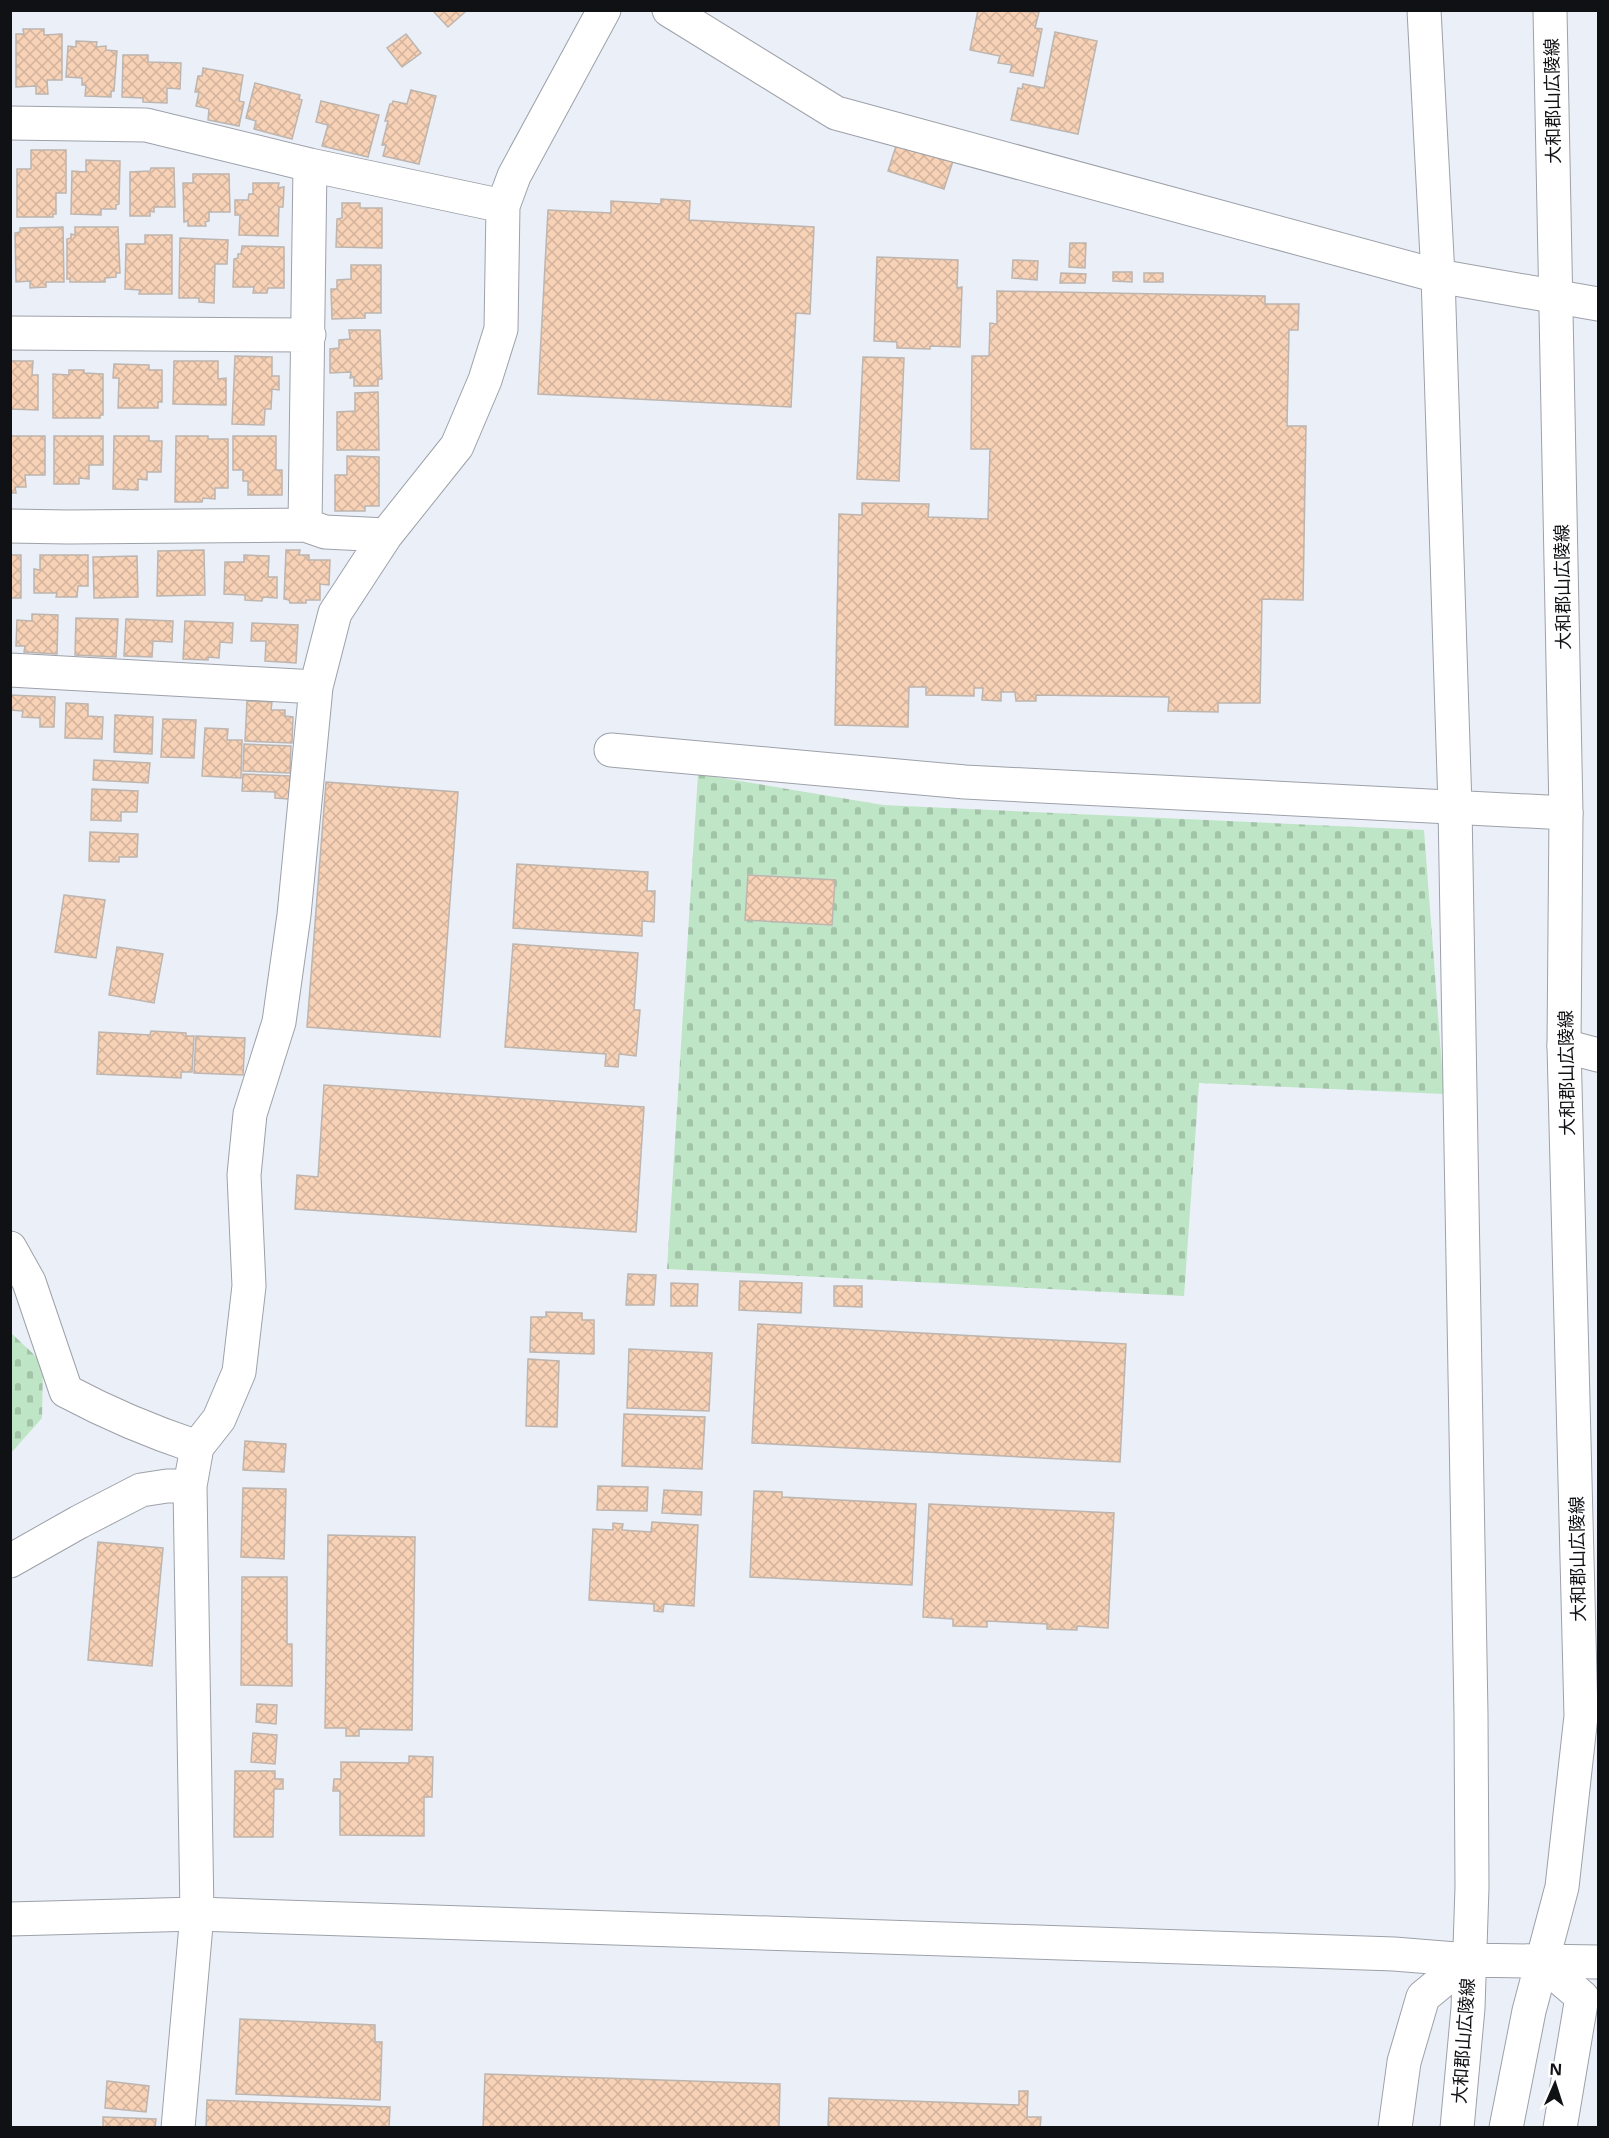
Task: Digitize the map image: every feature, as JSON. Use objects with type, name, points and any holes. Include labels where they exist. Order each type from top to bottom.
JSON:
[{"type":"street","points":[[178,2127],[197,1914],[190,1485],[197,1447],[219,1419],[239,1372],[249,1286],[244,1175],[250,1114],[279,1022],[294,915],[316,687],[335,613],[386,536],[456,446],[485,380],[501,329],[503,206],[514,176],[604,10]]},
{"type":"street","points":[[669,10],[836,113],[1438,276],[1599,304]]},
{"type":"street","name":"大和郡山広陵線","points":[[1424,10],[1438,276],[1455,807],[1471,1714],[1472,1887],[1468,2008],[1456,2127]]},
{"type":"street","name":"大和郡山広陵線","points":[[1506,2127],[1529,2011],[1562,1887],[1581,1716],[1564,1046],[1566,813],[1550,10]]},
{"type":"street","points":[[10,123],[146,125],[310,165],[503,206]]},
{"type":"street","points":[[305,525],[310,165]]},
{"type":"street","points":[[10,333],[309,335]]},
{"type":"street","points":[[10,526],[305,525],[325,532],[386,536]]},
{"type":"street","points":[[10,670],[316,687]]},
{"type":"street","points":[[611,750],[965,782],[1566,813]]},
{"type":"street","points":[[1564,1046],[1599,1055]]},
{"type":"street","points":[[10,1248],[29,1282],[66,1391],[108,1414],[197,1447]]},
{"type":"street","points":[[10,1562],[79,1522],[141,1490],[167,1485],[190,1485]]},
{"type":"street","points":[[10,1919],[197,1914],[1394,1954],[1468,1960],[1599,1962]]},
{"type":"street","points":[[1395,2127],[1404,2062],[1423,1997],[1468,1960]]},
{"type":"street","points":[[1541,1962],[1582,1997],[1560,2127]]},
{"type":"green space","points":[[698,774],[883,805],[1424,830],[1444,1094],[1199,1083],[1184,1296],[667,1269]]},
{"type":"green space","points":[[11,1333],[43,1363],[42,1418],[11,1453]]},
{"type":"building","points":[[463,10],[465,12],[448,27],[433,11]]},
{"type":"building","points":[[978,10],[1039,12],[1035,28],[1042,29],[1033,76],[1010,72],[1012,65],[998,63],[1000,56],[970,50]]},
{"type":"building","points":[[23,29],[44,29],[44,35],[62,34],[62,80],[47,80],[48,94],[36,94],[36,86],[16,87],[16,34],[24,34]]},
{"type":"building","points":[[1055,32],[1097,41],[1078,134],[1011,120],[1018,88],[1022,89],[1023,84],[1044,88]]},
{"type":"building","points":[[406,34],[421,53],[402,67],[387,48]]},
{"type":"building","points":[[76,41],[97,42],[96,47],[106,46],[106,50],[117,51],[114,91],[111,91],[111,97],[85,96],[86,85],[82,85],[82,78],[66,77],[68,46],[76,47]]},
{"type":"building","points":[[123,55],[148,55],[148,62],[181,63],[180,89],[167,88],[167,103],[143,102],[143,98],[122,97]]},
{"type":"building","points":[[203,68],[243,75],[239,101],[244,102],[239,126],[208,120],[209,109],[196,106],[199,92],[195,92],[198,76],[202,76]]},
{"type":"building","points":[[255,83],[300,95],[299,99],[302,100],[292,139],[254,129],[256,121],[246,118]]},
{"type":"building","points":[[411,90],[436,96],[419,164],[383,156],[386,145],[382,145],[388,121],[385,121],[390,104],[393,101],[407,104]]},
{"type":"building","points":[[321,101],[379,115],[368,157],[322,146],[328,125],[316,122]]},
{"type":"building","points":[[898,140],[954,158],[944,189],[888,171]]},
{"type":"building","points":[[31,150],[66,150],[66,193],[56,193],[56,214],[53,214],[53,217],[17,217],[17,169],[31,169]]},
{"type":"building","points":[[86,160],[120,161],[119,204],[116,205],[116,209],[101,209],[101,215],[71,214],[72,171],[86,172]]},
{"type":"building","points":[[151,168],[174,168],[175,207],[154,207],[154,212],[150,211],[150,216],[130,216],[130,172],[150,171]]},
{"type":"building","points":[[193,174],[229,174],[230,212],[209,212],[209,221],[205,222],[206,226],[188,226],[188,221],[184,222],[183,183],[193,183]]},
{"type":"building","points":[[253,183],[279,183],[278,188],[284,187],[283,207],[279,207],[278,236],[239,235],[240,215],[235,215],[235,200],[248,200],[249,194],[253,194]]},
{"type":"building","points":[[661,199],[690,201],[689,220],[814,227],[810,314],[796,313],[791,407],[538,394],[548,210],[611,213],[611,201],[661,204]]},
{"type":"building","points":[[342,203],[360,203],[360,208],[382,208],[382,248],[336,247],[337,219],[342,218]]},
{"type":"building","points":[[63,227],[64,282],[46,282],[46,287],[30,288],[30,281],[16,282],[15,233],[20,232],[20,228]]},
{"type":"building","points":[[75,227],[118,227],[120,273],[116,273],[116,277],[105,278],[105,282],[70,282],[70,279],[67,279],[67,239],[71,238],[71,234],[75,235]]},
{"type":"building","points":[[145,235],[172,235],[172,294],[139,294],[140,290],[125,289],[126,244],[145,244]]},
{"type":"building","points":[[180,238],[228,240],[227,264],[215,264],[214,303],[199,302],[199,298],[179,298]]},
{"type":"building","points":[[1070,243],[1086,243],[1085,268],[1069,267]]},
{"type":"building","points":[[242,246],[284,247],[284,288],[268,288],[267,293],[253,293],[254,287],[233,287],[234,259],[241,254]]},
{"type":"building","points":[[877,257],[958,260],[957,288],[962,287],[960,347],[897,348],[897,342],[874,341]]},
{"type":"building","points":[[1013,260],[1038,261],[1037,280],[1012,278]]},
{"type":"building","points":[[351,265],[381,265],[381,313],[365,313],[365,318],[332,319],[331,289],[337,289],[337,280],[351,279]]},
{"type":"building","points":[[1113,272],[1132,272],[1132,282],[1113,281]]},
{"type":"building","points":[[1061,273],[1086,274],[1085,283],[1060,283]]},
{"type":"building","points":[[1144,273],[1163,273],[1163,282],[1144,282]]},
{"type":"building","points":[[997,291],[1265,296],[1265,304],[1299,304],[1298,330],[1289,330],[1287,426],[1306,426],[1303,600],[1262,599],[1260,703],[1218,703],[1218,712],[1168,711],[1169,697],[1036,695],[1036,701],[1016,701],[1015,692],[1001,692],[1001,701],[982,700],[983,688],[974,688],[974,696],[926,695],[926,687],[909,687],[908,727],[835,725],[839,514],[862,515],[862,503],[929,504],[928,517],[988,519],[990,449],[971,449],[972,356],[989,356],[990,323],[997,324]]},
{"type":"building","points":[[349,330],[380,330],[382,379],[378,379],[378,386],[354,386],[354,377],[350,378],[351,372],[330,373],[330,349],[339,348],[339,340],[350,339]]},
{"type":"building","points":[[235,356],[272,357],[272,376],[279,376],[279,390],[272,389],[271,409],[265,409],[264,425],[232,424]]},
{"type":"building","points":[[863,357],[904,358],[899,481],[857,479]]},
{"type":"building","points":[[10,361],[33,361],[32,375],[38,375],[38,410],[10,409]]},
{"type":"building","points":[[174,361],[218,361],[218,379],[226,378],[226,405],[173,404]]},
{"type":"building","points":[[114,364],[149,365],[149,370],[162,370],[162,402],[158,402],[158,408],[118,408],[119,378],[113,378]]},
{"type":"building","points":[[69,370],[103,374],[103,415],[100,415],[100,418],[53,418],[53,374],[69,375]]},
{"type":"building","points":[[378,392],[379,450],[337,450],[337,412],[355,411],[355,393]]},
{"type":"building","points":[[10,436],[45,436],[45,475],[25,475],[26,487],[15,487],[16,493],[10,493]]},
{"type":"building","points":[[54,436],[103,436],[103,465],[89,465],[89,479],[79,478],[79,484],[54,484]]},
{"type":"building","points":[[114,436],[149,436],[149,441],[162,441],[161,472],[147,472],[147,480],[138,479],[138,490],[113,489]]},
{"type":"building","points":[[176,436],[208,436],[208,439],[228,439],[228,488],[215,488],[215,499],[203,498],[202,502],[175,502]]},
{"type":"building","points":[[233,436],[276,436],[276,470],[282,470],[282,495],[248,495],[248,481],[243,481],[243,470],[233,470]]},
{"type":"building","points":[[347,456],[379,457],[379,506],[365,506],[365,511],[335,511],[335,475],[347,475]]},
{"type":"building","points":[[204,550],[205,595],[157,596],[158,551]]},
{"type":"building","points":[[286,550],[300,550],[299,555],[309,555],[309,560],[330,560],[329,585],[320,584],[320,600],[290,603],[289,600],[284,599]]},
{"type":"building","points":[[10,555],[21,555],[21,598],[11,598],[11,600]]},
{"type":"building","points":[[40,555],[88,555],[88,586],[78,586],[77,597],[56,597],[57,593],[34,593],[34,569],[40,570]]},
{"type":"building","points":[[244,555],[269,556],[268,577],[277,577],[277,598],[263,597],[262,601],[245,600],[245,595],[224,594],[225,562],[244,562]]},
{"type":"building","points":[[137,556],[138,597],[94,598],[93,557]]},
{"type":"building","points":[[32,614],[58,615],[57,654],[24,652],[25,646],[16,646],[17,620],[32,621]]},
{"type":"building","points":[[76,618],[118,619],[116,657],[75,655]]},
{"type":"building","points":[[126,619],[173,621],[172,642],[153,641],[152,657],[124,656]]},
{"type":"building","points":[[185,621],[233,623],[232,643],[220,642],[219,658],[183,659]]},
{"type":"building","points":[[252,623],[298,625],[296,663],[265,661],[266,641],[251,641]]},
{"type":"building","points":[[10,695],[55,697],[54,727],[40,727],[40,718],[22,717],[23,711],[10,710]]},
{"type":"building","points":[[247,701],[272,702],[271,710],[285,710],[285,716],[293,717],[292,743],[245,741]]},
{"type":"building","points":[[66,703],[88,704],[88,716],[103,717],[102,739],[65,738]]},
{"type":"building","points":[[115,715],[153,717],[152,754],[114,752]]},
{"type":"building","points":[[163,719],[196,720],[194,758],[161,757]]},
{"type":"building","points":[[205,728],[228,729],[227,740],[242,740],[241,778],[202,776]]},
{"type":"building","points":[[244,744],[291,746],[290,773],[243,771]]},
{"type":"building","points":[[94,760],[150,763],[148,783],[93,780]]},
{"type":"building","points":[[243,774],[290,776],[289,799],[275,798],[275,792],[242,791]]},
{"type":"building","points":[[326,782],[458,792],[440,1037],[307,1027]]},
{"type":"building","points":[[92,789],[138,791],[137,812],[121,812],[121,821],[91,820]]},
{"type":"building","points":[[90,832],[138,834],[137,857],[119,857],[119,862],[89,861]]},
{"type":"building","points":[[517,864],[648,872],[647,891],[655,891],[654,922],[642,921],[642,936],[513,928]]},
{"type":"building","points":[[748,875],[835,880],[832,925],[745,920]]},
{"type":"building","points":[[64,895],[105,900],[96,958],[55,952]]},
{"type":"building","points":[[513,944],[638,953],[634,1010],[640,1010],[636,1056],[619,1054],[618,1067],[605,1066],[606,1054],[505,1047]]},
{"type":"building","points":[[117,947],[163,954],[154,1003],[109,995]]},
{"type":"building","points":[[151,1031],[186,1033],[186,1036],[194,1036],[192,1072],[181,1072],[181,1078],[97,1074],[99,1032],[150,1035]]},
{"type":"building","points":[[196,1036],[245,1038],[243,1075],[194,1073]]},
{"type":"building","points":[[324,1085],[644,1107],[636,1232],[295,1209],[297,1175],[318,1177]]},
{"type":"building","points":[[628,1274],[656,1275],[654,1305],[626,1305]]},
{"type":"building","points":[[740,1281],[802,1283],[801,1313],[739,1310]]},
{"type":"building","points":[[671,1283],[698,1284],[697,1306],[671,1306]]},
{"type":"building","points":[[834,1286],[862,1286],[862,1307],[834,1306]]},
{"type":"building","points":[[546,1312],[582,1313],[582,1320],[594,1320],[594,1354],[530,1352],[531,1317],[546,1317]]},
{"type":"building","points":[[758,1324],[1126,1344],[1120,1462],[752,1443]]},
{"type":"building","points":[[629,1349],[712,1353],[709,1411],[627,1408]]},
{"type":"building","points":[[528,1359],[559,1361],[557,1427],[526,1426]]},
{"type":"building","points":[[624,1414],[705,1417],[702,1469],[622,1466]]},
{"type":"building","points":[[245,1441],[286,1444],[284,1472],[243,1470]]},
{"type":"building","points":[[598,1486],[648,1487],[647,1511],[597,1510]]},
{"type":"building","points":[[243,1488],[286,1489],[284,1559],[241,1557]]},
{"type":"building","points":[[664,1490],[702,1492],[701,1515],[662,1513]]},
{"type":"building","points":[[754,1491],[782,1492],[782,1497],[916,1504],[912,1585],[750,1577]]},
{"type":"building","points":[[929,1504],[1114,1513],[1108,1628],[1077,1626],[1077,1630],[1047,1629],[1047,1624],[987,1621],[987,1627],[953,1626],[953,1619],[923,1617]]},
{"type":"building","points":[[652,1522],[698,1525],[694,1606],[664,1604],[663,1612],[654,1611],[654,1604],[589,1600],[593,1529],[613,1530],[613,1523],[623,1524],[622,1530],[651,1532]]},
{"type":"building","points":[[328,1535],[415,1537],[412,1730],[359,1729],[359,1736],[346,1736],[346,1728],[325,1728]]},
{"type":"building","points":[[98,1542],[163,1548],[152,1666],[88,1660]]},
{"type":"building","points":[[242,1577],[287,1577],[287,1644],[292,1644],[292,1686],[241,1685]]},
{"type":"building","points":[[257,1704],[277,1705],[276,1724],[256,1722]]},
{"type":"building","points":[[253,1733],[277,1735],[275,1764],[251,1762]]},
{"type":"building","points":[[409,1756],[433,1757],[432,1797],[424,1797],[424,1836],[340,1835],[340,1791],[333,1791],[334,1779],[341,1779],[341,1762],[409,1763]]},
{"type":"building","points":[[235,1771],[275,1771],[275,1779],[283,1779],[283,1789],[274,1789],[273,1837],[234,1837]]},
{"type":"building","points":[[240,2019],[375,2025],[375,2042],[382,2042],[380,2100],[236,2094]]},
{"type":"building","points":[[485,2074],[780,2084],[779,2128],[483,2128]]},
{"type":"building","points":[[107,2081],[149,2086],[146,2112],[105,2108]]},
{"type":"building","points":[[1019,2091],[1028,2091],[1027,2117],[1041,2117],[1040,2128],[828,2128],[829,2098],[1019,2105]]},
{"type":"building","points":[[207,2100],[390,2107],[389,2128],[206,2128]]},
{"type":"building","points":[[103,2117],[156,2119],[155,2128],[103,2128]]}]
